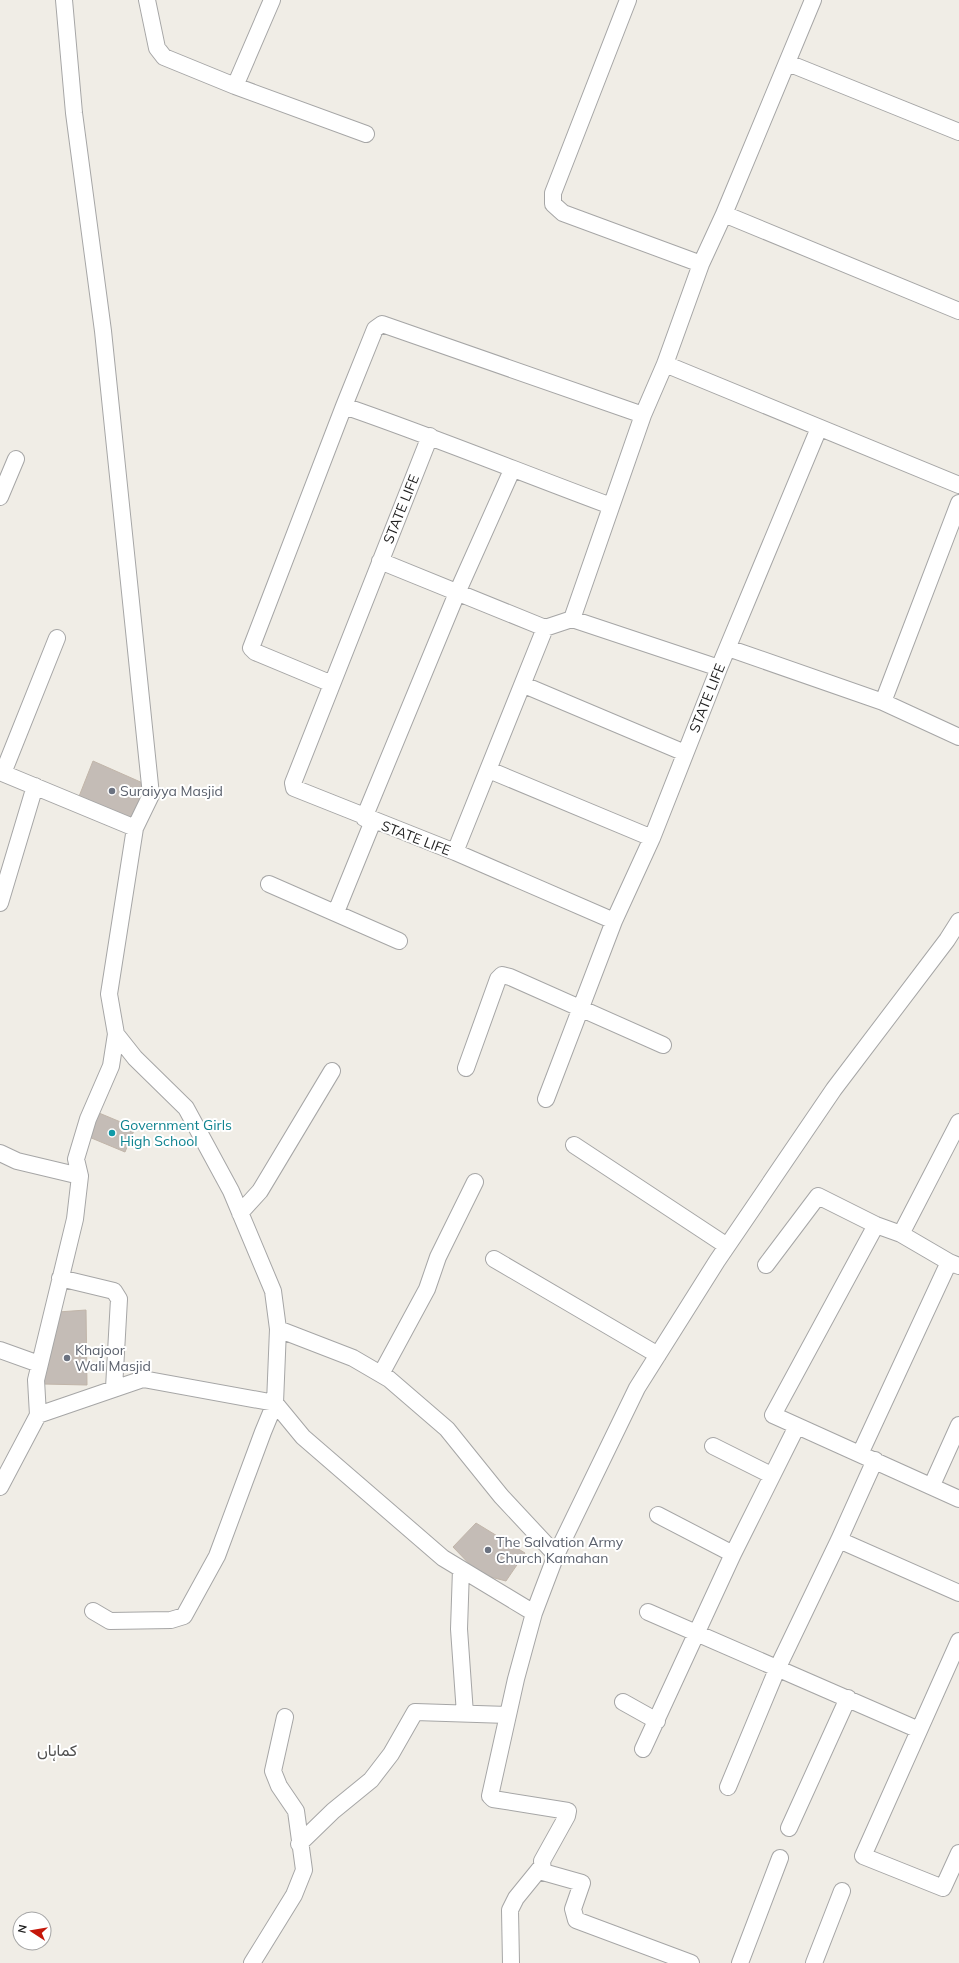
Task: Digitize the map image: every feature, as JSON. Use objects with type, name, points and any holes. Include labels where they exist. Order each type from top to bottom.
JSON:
[{"type":"street","points":[[0,1486],[11,1469],[38,1415],[36,1380],[39,1364],[75,1219],[80,1176],[76,1159],[88,1119],[111,1066],[116,1034],[109,994],[135,828],[151,795],[103,330],[74,113],[64,0]]},
{"type":"street","points":[[147,0],[157,48],[164,56],[236,86],[366,134]]},
{"type":"street","points":[[236,86],[272,0]]},
{"type":"street","points":[[628,0],[553,193],[553,204],[563,213],[701,264]]},
{"type":"street","points":[[572,619],[643,415],[665,364],[701,264],[724,214],[813,0]]},
{"type":"street","points":[[788,63],[959,132]]},
{"type":"street","points":[[724,214],[959,312]]},
{"type":"street","points":[[332,684],[255,652],[251,648],[375,329],[382,324],[643,415]]},
{"type":"street","points":[[665,364],[959,485]]},
{"type":"street","points":[[344,406],[430,436],[512,470],[611,506]]},
{"type":"street","name":"STATE LIFE","points":[[430,436],[294,782],[294,788],[455,852],[614,921],[652,838],[719,668],[818,428]]},
{"type":"street","points":[[0,497],[16,459]]},
{"type":"street","points":[[336,912],[369,819],[457,593],[512,470]]},
{"type":"street","points":[[883,702],[959,503]]},
{"type":"street","points":[[380,562],[545,628],[572,619],[719,668]]},
{"type":"street","points":[[455,852],[524,685],[545,628]]},
{"type":"street","points":[[57,638],[2,772],[135,828]]},
{"type":"street","name":"STATE LIFE","points":[[728,648],[883,702],[959,737]]},
{"type":"street","points":[[524,685],[685,753]]},
{"type":"street","points":[[489,770],[652,838]]},
{"type":"street","points":[[0,903],[35,786]]},
{"type":"street","points":[[269,884],[336,912],[398,941]]},
{"type":"street","points":[[546,1099],[614,921]]},
{"type":"street","points":[[691,1963],[576,1920],[573,1909],[582,1883],[544,1872],[542,1866],[542,1861],[567,1816],[568,1811],[493,1799],[490,1796],[508,1715],[534,1613],[556,1555],[637,1388],[727,1246],[834,1089],[947,940],[959,921]]},
{"type":"street","points":[[466,1068],[498,979],[502,975],[510,976],[580,1009],[663,1045]]},
{"type":"street","points":[[93,1611],[110,1621],[170,1620],[184,1616],[217,1556],[262,1432],[275,1403],[278,1329],[273,1291],[231,1190],[186,1108],[135,1058],[116,1034]]},
{"type":"street","points":[[240,1213],[260,1191],[332,1071]]},
{"type":"street","points":[[901,1234],[959,1122]]},
{"type":"street","points":[[574,1145],[727,1246]]},
{"type":"street","points":[[0,1153],[17,1161],[80,1176]]},
{"type":"street","points":[[381,1374],[427,1290],[438,1257],[475,1182]]},
{"type":"street","points":[[766,1265],[818,1196],[876,1225],[901,1234],[954,1264],[860,1454]]},
{"type":"street","points":[[876,1225],[773,1415],[959,1499]]},
{"type":"street","points":[[494,1259],[658,1355]]},
{"type":"street","points":[[60,1278],[114,1291],[119,1299],[114,1388]]},
{"type":"street","points":[[278,1329],[353,1358],[389,1379],[447,1429],[501,1496],[556,1555]]},
{"type":"street","points":[[0,1350],[39,1364]]},
{"type":"street","points":[[38,1415],[114,1388],[143,1380],[275,1403],[303,1437],[443,1558],[534,1613]]},
{"type":"street","points":[[932,1486],[959,1425]]},
{"type":"street","points":[[643,1749],[698,1633],[733,1554],[771,1475],[797,1426]]},
{"type":"street","points":[[713,1446],[771,1475]]},
{"type":"street","points":[[728,1787],[778,1667],[839,1540],[875,1460]]},
{"type":"street","points":[[658,1515],[733,1554]]},
{"type":"street","points":[[839,1540],[959,1593]]},
{"type":"street","points":[[461,1569],[459,1629],[465,1714]]},
{"type":"street","points":[[648,1612],[778,1667],[919,1730]]},
{"type":"street","points":[[959,1641],[863,1856],[943,1888],[959,1853]]},
{"type":"street","points":[[790,1828],[848,1698]]},
{"type":"street","points":[[623,1702],[657,1721]]},
{"type":"street","points":[[299,1844],[334,1811],[371,1780],[391,1754],[415,1712],[508,1715]]},
{"type":"street","points":[[252,1963],[294,1895],[304,1870],[299,1844],[296,1811],[279,1786],[272,1771],[285,1717]]},
{"type":"street","points":[[740,1963],[780,1858]]},
{"type":"street","points":[[511,1963],[510,1910],[516,1898],[542,1866]]},
{"type":"street","points":[[814,1963],[842,1891]]},
{"type":"building","name":"Suraiyya Masjid","points":[[93,761],[145,784],[131,822],[78,799]]},
{"type":"building","name":"Government Girls High School","points":[[99,1113],[135,1128],[125,1152],[89,1137]]},
{"type":"building","name":"Khajoor Wali Masjid","points":[[86,1310],[87,1385],[43,1384],[58,1312]]},
{"type":"building","name":"The Salvation Army Church Kamahan","points":[[476,1523],[525,1553],[506,1581],[479,1574],[453,1547]]},
{"type":"place","name":"Suraiyya Masjid","points":[[112,791]]},
{"type":"place","name":"Government Girls High School","points":[[112,1133]]},
{"type":"place","name":"Khajoor Wali Masjid","points":[[67,1358]]},
{"type":"place","name":"The Salvation Army Church Kamahan","points":[[488,1550]]},
{"type":"district","name":"کماہاں","points":[[57,1750]]}]
